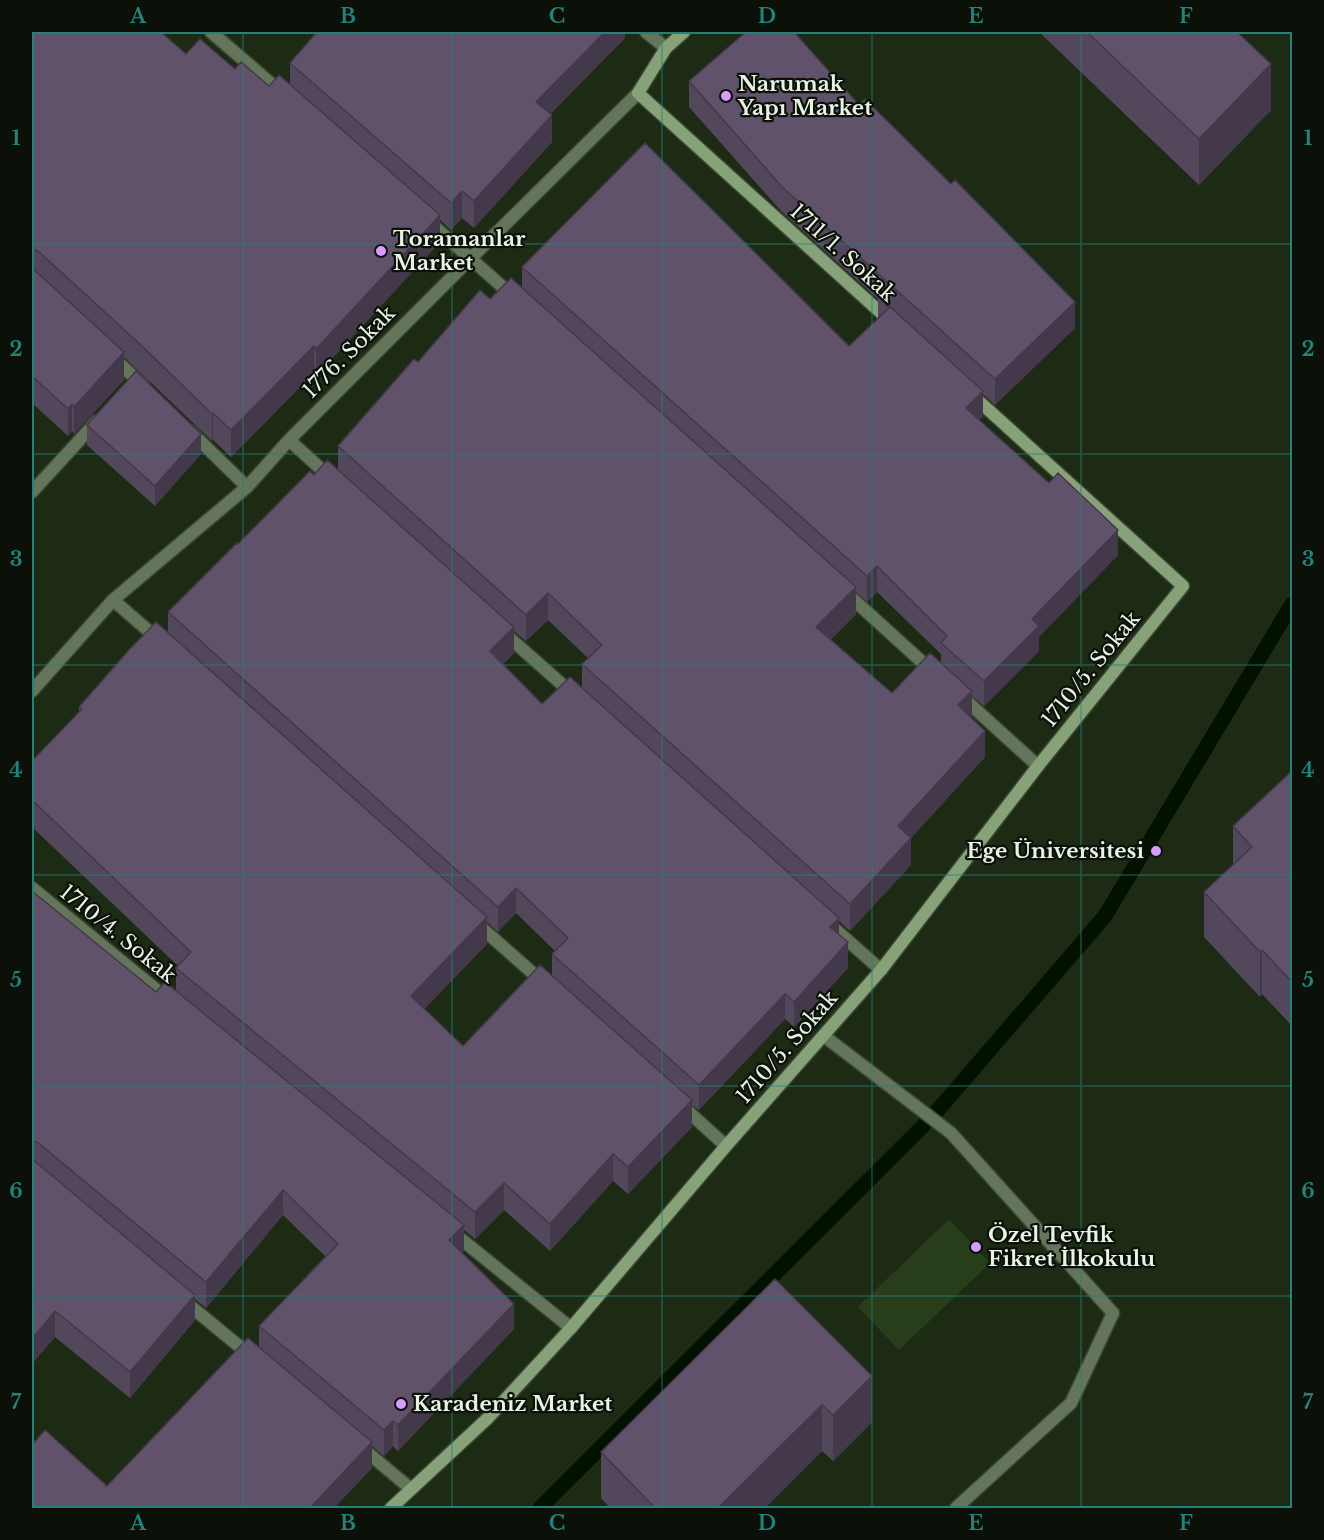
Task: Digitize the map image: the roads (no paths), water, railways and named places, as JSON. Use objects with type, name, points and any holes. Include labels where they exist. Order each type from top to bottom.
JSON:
[{"type":"street","points":[[211,32],[293,103]]},
{"type":"street","points":[[646,32],[666,48]]},
{"type":"street","name":"1776. Sokak","points":[[32,691],[113,600],[247,488],[289,440],[638,93],[666,48],[684,32]]},
{"type":"street","name":"1711/1. Sokak","points":[[638,93],[901,332]]},
{"type":"street","points":[[417,211],[524,305]]},
{"type":"street","points":[[102,347],[133,383],[153,395]]},
{"type":"street","name":"1710/5. Sokak","points":[[391,1509],[488,1418],[571,1328],[726,1146],[881,970],[1038,766],[1183,585],[963,387]]},
{"type":"street","points":[[32,492],[105,412]]},
{"type":"street","points":[[179,420],[247,488]]},
{"type":"street","points":[[289,440],[342,488]]},
{"type":"street","points":[[834,583],[1038,766]]},
{"type":"street","points":[[113,600],[167,647]]},
{"type":"street","points":[[492,622],[580,701]]},
{"type":"street","name":"1710/4. Sokak","points":[[32,888],[178,1007]]},
{"type":"street","points":[[819,915],[881,970]]},
{"type":"street","points":[[469,916],[549,987]]},
{"type":"street","points":[[824,1036],[951,1133],[1113,1313],[1071,1403],[956,1509]]},
{"type":"street","points":[[673,1098],[726,1146]]},
{"type":"street","points":[[443,1224],[571,1328]]},
{"type":"street","points":[[176,1294],[257,1361]]},
{"type":"street","points":[[348,1436],[411,1489]]},
{"type":"waterway","points":[[540,1508],[932,1117],[1105,916],[1292,604]]},
{"type":"place","name":"Narumak Yapı Market","points":[[726,96]]},
{"type":"place","name":"Toramanlar Market","points":[[381,251]]},
{"type":"place","name":"Ege Üniversitesi","points":[[1156,851]]},
{"type":"place","name":"Özel Tevfik Fikret İlkokulu","points":[[976,1247]]},
{"type":"place","name":"Karadeniz Market","points":[[401,1404]]}]
